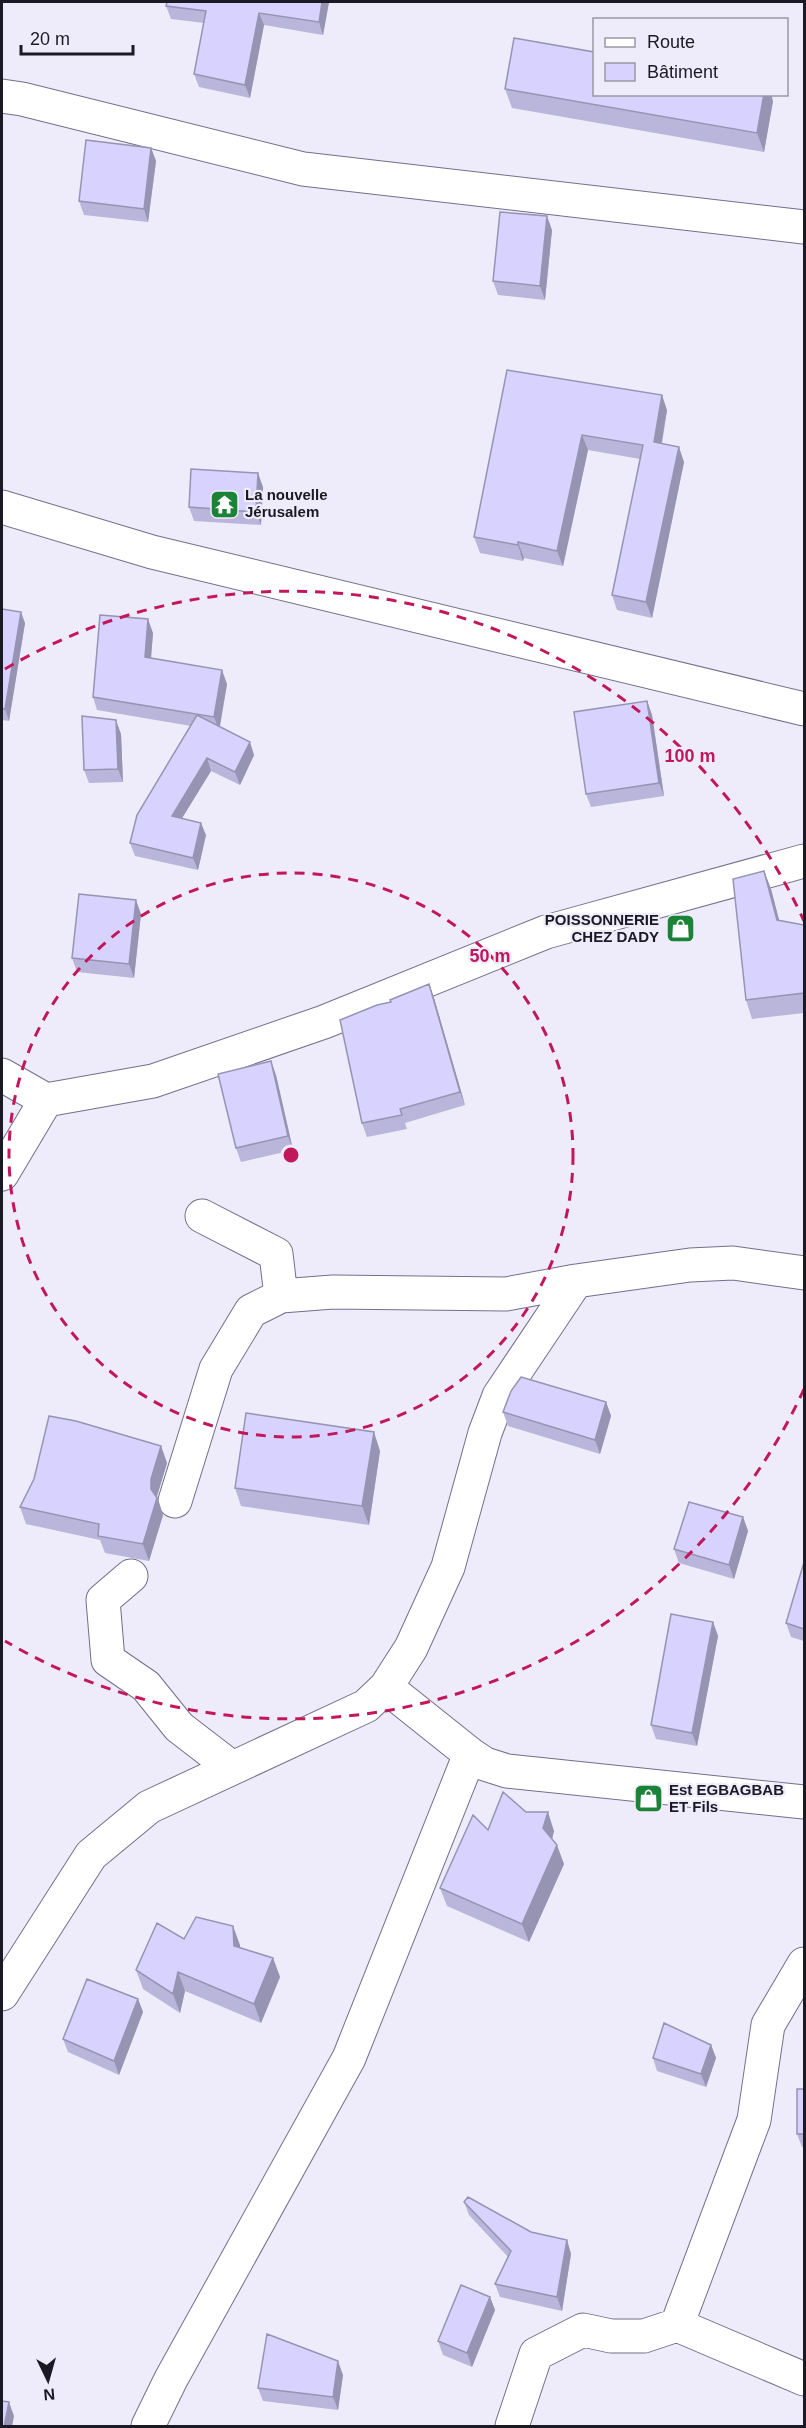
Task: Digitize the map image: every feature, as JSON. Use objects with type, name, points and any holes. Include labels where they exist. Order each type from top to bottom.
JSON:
[{"type":"street","points":[[2,96],[33,101],[303,168],[804,226]]},
{"type":"street","points":[[2,507],[152,552],[804,709]]},
{"type":"street","points":[[2,1075],[46,1100],[153,1081],[324,1022],[546,932],[804,861]]},
{"type":"street","points":[[2,1174],[46,1100]]},
{"type":"street","points":[[202,1216],[276,1254],[281,1296]]},
{"type":"street","points":[[175,1501],[216,1369],[251,1311],[281,1296],[333,1292],[506,1294],[576,1281],[690,1265],[733,1263],[804,1273]]},
{"type":"street","points":[[2,1994],[91,1855],[149,1807],[366,1706],[386,1687],[411,1648],[448,1567],[485,1433],[499,1396],[576,1281]]},
{"type":"street","points":[[131,1576],[103,1600],[108,1660],[146,1686],[179,1726],[231,1767]]},
{"type":"street","points":[[386,1687],[470,1754],[485,1764],[507,1771],[804,1802]]},
{"type":"street","points":[[148,2427],[171,2379],[349,2058],[470,1754]]},
{"type":"street","points":[[676,2325],[754,2120],[768,2025],[804,1964]]},
{"type":"street","points":[[512,2427],[536,2354],[583,2330],[610,2336],[644,2336],[676,2325],[804,2379]]},
{"type":"building","points":[[167,2],[322,2],[319,22],[259,13],[245,85],[194,74],[206,11],[166,6]]},
{"type":"building","points":[[514,38],[593,52],[593,96],[764,96],[757,133],[505,89]]},
{"type":"building","points":[[86,140],[151,148],[144,209],[79,201]]},
{"type":"building","points":[[500,212],[547,216],[540,286],[493,281]]},
{"type":"building","points":[[507,370],[662,395],[654,442],[679,447],[646,602],[612,595],[643,445],[582,435],[557,551],[518,542],[518,545],[474,537]]},
{"type":"building","points":[[191,469],[258,473],[256,512],[189,507]]},
{"type":"building","points":[[2,609],[21,612],[5,709],[2,709]]},
{"type":"building","points":[[100,615],[148,619],[145,657],[222,670],[214,717],[93,697]]},
{"type":"building","points":[[647,701],[659,783],[586,794],[574,712]]},
{"type":"building","points":[[197,715],[250,742],[235,772],[207,758],[172,816],[201,823],[193,858],[130,843],[137,815]]},
{"type":"building","points":[[82,716],[116,720],[118,769],[84,770]]},
{"type":"building","points":[[764,871],[777,920],[804,925],[804,993],[746,1000],[733,879]]},
{"type":"building","points":[[79,894],[136,900],[129,964],[72,958]]},
{"type":"building","points":[[429,984],[460,1092],[400,1109],[402,1115],[362,1123],[340,1020],[377,1005],[391,1002],[390,1000]]},
{"type":"building","points":[[271,1061],[288,1136],[236,1148],[218,1074]]},
{"type":"building","points":[[521,1377],[606,1402],[595,1440],[503,1412],[511,1391]]},
{"type":"building","points":[[246,1413],[374,1432],[362,1506],[235,1488]]},
{"type":"building","points":[[49,1416],[76,1421],[161,1446],[151,1479],[151,1489],[157,1498],[143,1544],[98,1536],[99,1524],[20,1507],[34,1479]]},
{"type":"building","points":[[689,1502],[743,1517],[729,1565],[674,1549]]},
{"type":"building","points":[[804,1562],[804,1629],[786,1623]]},
{"type":"building","points":[[671,1614],[713,1622],[692,1733],[651,1725]]},
{"type":"building","points":[[503,1792],[526,1812],[548,1812],[543,1828],[557,1845],[522,1924],[440,1888],[473,1815],[488,1830]]},
{"type":"building","points":[[196,1917],[233,1926],[234,1946],[273,1958],[254,2004],[178,1972],[173,1994],[136,1970],[157,1923],[184,1939]]},
{"type":"building","points":[[87,1979],[138,1999],[114,2061],[63,2039]]},
{"type":"building","points":[[664,2023],[711,2045],[701,2074],[653,2058]]},
{"type":"building","points":[[797,2089],[804,2089],[804,2134],[797,2134]]},
{"type":"building","points":[[468,2197],[531,2232],[567,2240],[557,2297],[495,2284],[511,2251],[464,2202]]},
{"type":"building","points":[[461,2285],[490,2297],[467,2353],[438,2341]]},
{"type":"building","points":[[267,2334],[338,2361],[333,2397],[258,2388]]},
{"type":"building","points":[[2,2401],[9,2402],[4,2427],[2,2427]]},
{"type":"place","name":"La nouvelle Jérusalem","points":[[224,504]]},
{"type":"place","name":"POISSONNERIE CHEZ DADY","points":[[680,929]]},
{"type":"place","name":"Est EGBAGBAB ET Fils","points":[[648,1799]]}]
